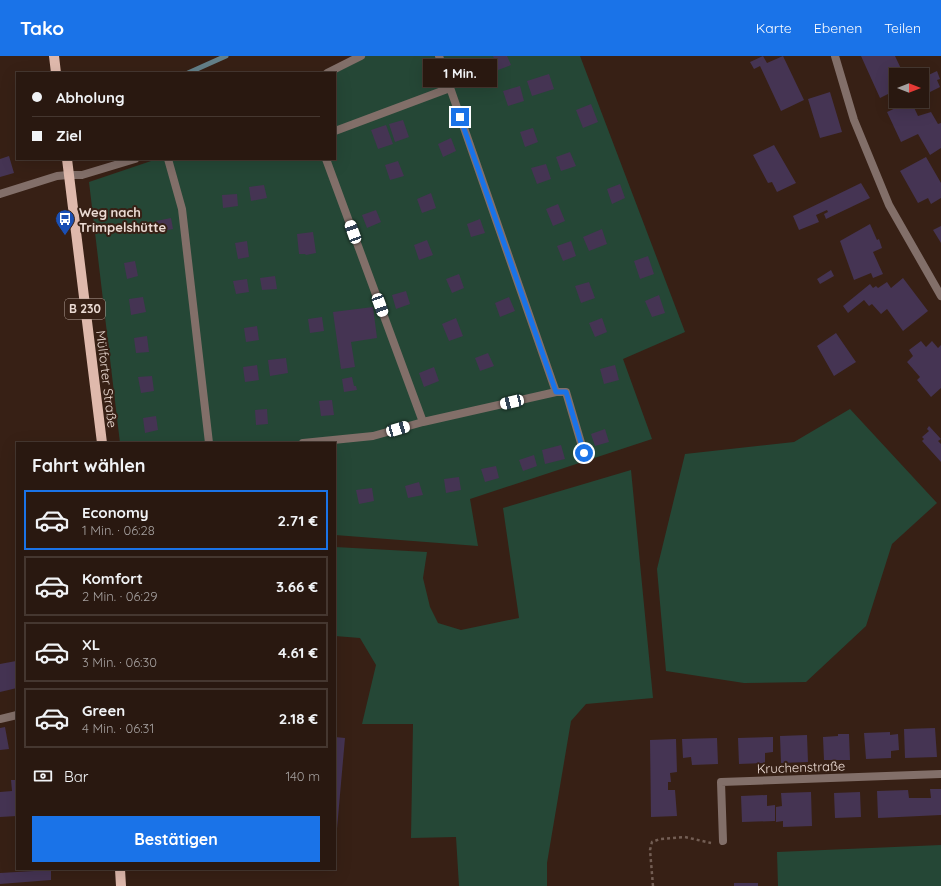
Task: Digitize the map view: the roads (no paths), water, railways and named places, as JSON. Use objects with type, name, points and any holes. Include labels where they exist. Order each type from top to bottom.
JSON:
[{"type":"main road","points":[[54,56],[56,72]]},
{"type":"main road","name":"B 230","points":[[67,160],[68,175]]},
{"type":"main road","name":"Mülforter Straße","points":[[68,175],[102,442]]},
{"type":"main road","points":[[120,870],[121,886]]},
{"type":"street","points":[[329,72],[361,56]]},
{"type":"street","points":[[439,56],[556,392]]},
{"type":"street","points":[[835,56],[854,120],[889,205],[941,296]]},
{"type":"street","points":[[336,131],[450,88]]},
{"type":"street","points":[[0,194],[57,176],[82,175],[132,160]]},
{"type":"street","points":[[168,160],[182,209],[209,442]]},
{"type":"street","points":[[326,160],[423,422]]},
{"type":"street","points":[[313,442],[373,436],[423,422],[556,392],[566,392],[584,453]]},
{"type":"street","points":[[0,718],[16,715]]},
{"type":"street","name":"Kruchenstraße","points":[[723,841],[721,782],[941,774]]},
{"type":"waterway","points":[[190,72],[226,56]]},
{"type":"place","name":"Weg nach Trimpelshütte","points":[[65,236]]}]
